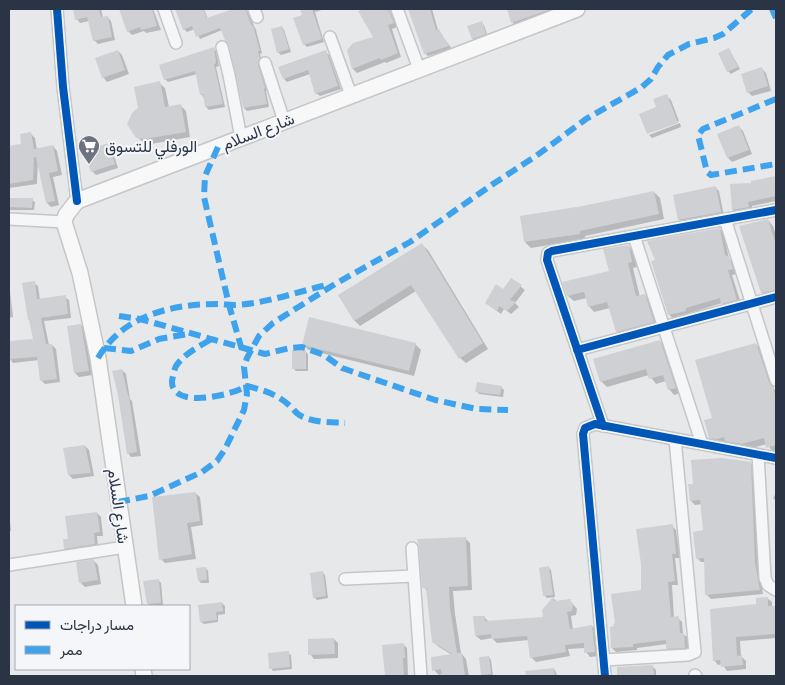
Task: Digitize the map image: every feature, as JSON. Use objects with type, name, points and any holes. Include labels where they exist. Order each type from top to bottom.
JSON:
[{"type":"main road","name":"شارع السلام","points":[[77,201],[577,9]]},
{"type":"main road","points":[[64,222],[66,215],[77,201]]},
{"type":"main road","name":"شارع السلام","points":[[64,222],[80,273],[94,331],[134,605]]},
{"type":"street","points":[[57,9],[64,96],[77,201]]},
{"type":"street","points":[[164,9],[176,42]]},
{"type":"street","points":[[397,9],[419,70]]},
{"type":"street","points":[[330,37],[351,95]]},
{"type":"street","points":[[222,47],[241,138]]},
{"type":"street","points":[[265,64],[284,121]]},
{"type":"street","points":[[603,426],[547,256],[552,251],[776,210]]},
{"type":"street","points":[[9,219],[64,222]]},
{"type":"street","points":[[726,219],[776,380]]},
{"type":"street","points":[[634,236],[702,444]]},
{"type":"street","points":[[577,350],[776,297]]},
{"type":"street","points":[[605,676],[585,428],[595,424],[776,458]]},
{"type":"street","points":[[604,660],[688,655],[695,652],[675,439]]},
{"type":"street","points":[[758,455],[765,578],[768,585],[776,590]]},
{"type":"street","points":[[9,565],[125,547]]},
{"type":"street","points":[[412,548],[421,676]]},
{"type":"street","points":[[345,579],[414,576]]},
{"type":"building","points":[[73,9],[99,9],[101,17],[108,16],[112,37],[93,41],[87,17],[75,20]]},
{"type":"building","points":[[119,9],[152,9],[157,26],[141,30],[140,27],[127,32]]},
{"type":"building","points":[[175,9],[203,9],[207,18],[233,9],[245,9],[253,25],[260,51],[258,51],[260,58],[258,65],[265,88],[267,104],[243,108],[229,45],[220,28],[196,37],[192,26],[183,30]]},
{"type":"building","points":[[300,9],[312,9],[322,39],[303,45],[293,18],[302,15]]},
{"type":"building","points":[[364,9],[388,9],[394,23],[388,25],[398,53],[352,69],[347,50],[353,43],[373,37],[358,11]]},
{"type":"building","points":[[408,9],[430,9],[436,30],[439,29],[449,46],[424,54]]},
{"type":"building","points":[[507,9],[551,9],[511,23]]},
{"type":"building","points":[[482,21],[486,34],[472,39],[467,26]]},
{"type":"building","points":[[282,26],[289,49],[277,53],[271,29]]},
{"type":"building","points":[[214,47],[216,63],[214,64],[223,104],[205,107],[203,94],[200,95],[195,71],[164,80],[159,65]]},
{"type":"building","points":[[729,48],[738,67],[727,72],[718,53]]},
{"type":"building","points":[[118,50],[125,70],[102,78],[95,58]]},
{"type":"building","points":[[326,50],[338,86],[315,94],[308,70],[283,79],[278,67]]},
{"type":"building","points":[[762,67],[768,86],[747,93],[741,74]]},
{"type":"building","points":[[160,81],[165,107],[181,104],[186,132],[145,139],[136,138],[127,124],[132,113],[138,108],[134,87]]},
{"type":"building","points":[[667,94],[678,123],[647,134],[639,114],[656,107],[653,99]]},
{"type":"building","points":[[739,125],[749,150],[727,158],[717,134]]},
{"type":"building","points":[[31,132],[34,149],[53,145],[58,171],[49,173],[55,201],[46,203],[36,157],[34,157],[33,180],[9,184],[9,146],[21,144],[20,134]]},
{"type":"building","points":[[108,143],[115,164],[91,172],[84,152]]},
{"type":"building","points":[[776,176],[776,196],[748,202],[749,207],[732,210],[730,184],[751,183],[751,181]]},
{"type":"building","points":[[716,186],[721,212],[678,220],[673,195]]},
{"type":"building","points":[[654,191],[659,214],[580,231],[580,234],[524,242],[520,216],[583,206]]},
{"type":"building","points":[[9,198],[33,198],[32,208],[9,207]]},
{"type":"building","points":[[768,219],[776,245],[776,290],[761,293],[739,226]]},
{"type":"building","points":[[720,228],[725,255],[729,257],[733,269],[728,270],[737,300],[721,304],[720,298],[686,308],[686,311],[668,315],[651,261],[655,260],[647,241]]},
{"type":"building","points":[[422,243],[483,343],[459,359],[411,285],[354,321],[338,295]]},
{"type":"building","points":[[629,245],[632,262],[628,263],[636,296],[645,294],[654,322],[616,332],[607,302],[588,307],[584,292],[567,296],[562,282],[609,271],[603,249]]},
{"type":"building","points":[[511,278],[522,285],[510,300],[516,302],[507,311],[499,306],[497,311],[485,303],[496,284],[503,289]]},
{"type":"building","points":[[35,281],[37,299],[66,295],[68,314],[41,318],[46,344],[52,344],[57,379],[40,381],[37,357],[9,359],[9,341],[33,339],[22,283]]},
{"type":"building","points":[[309,317],[416,343],[409,371],[302,345]]},
{"type":"building","points":[[81,324],[89,371],[74,373],[67,326]]},
{"type":"building","points":[[660,340],[676,388],[668,390],[663,375],[649,379],[646,369],[600,382],[593,359]]},
{"type":"building","points":[[756,343],[776,398],[776,445],[766,448],[764,438],[742,444],[725,441],[724,437],[717,439],[709,438],[704,420],[712,418],[695,360]]},
{"type":"building","points":[[292,350],[306,350],[306,369],[292,369]]},
{"type":"building","points":[[122,369],[129,396],[137,452],[127,454],[118,395],[112,371]]},
{"type":"building","points":[[477,382],[502,386],[500,395],[475,392]]},
{"type":"building","points":[[85,445],[91,473],[68,475],[63,448]]},
{"type":"building","points":[[722,458],[751,462],[755,563],[760,590],[705,595],[704,558],[696,559],[693,532],[703,530],[700,500],[690,501],[688,484],[693,484],[691,460]]},
{"type":"building","points":[[196,492],[200,521],[187,523],[192,554],[159,560],[152,497]]},
{"type":"building","points":[[97,512],[100,532],[94,533],[95,544],[64,549],[63,539],[68,539],[65,516]]},
{"type":"building","points":[[673,524],[676,554],[672,554],[675,581],[668,582],[671,617],[679,616],[680,633],[684,633],[685,648],[666,649],[666,640],[633,644],[633,647],[611,648],[610,627],[614,626],[613,624],[615,623],[611,594],[641,590],[641,564],[636,529]]},
{"type":"building","points":[[466,537],[468,586],[449,587],[450,608],[457,653],[462,653],[465,676],[442,676],[441,669],[432,671],[431,657],[452,654],[432,642],[426,588],[422,588],[417,539]]},
{"type":"building","points":[[94,559],[98,580],[79,583],[76,562]]},
{"type":"building","points":[[549,566],[553,595],[543,596],[539,568]]},
{"type":"building","points":[[206,567],[207,580],[198,581],[196,568]]},
{"type":"building","points":[[323,571],[326,596],[313,598],[310,573]]},
{"type":"building","points":[[159,579],[161,603],[147,604],[143,581]]},
{"type":"building","points":[[553,597],[554,601],[571,599],[570,602],[573,603],[572,611],[567,612],[570,629],[592,625],[595,652],[584,653],[584,643],[565,645],[566,652],[530,658],[527,636],[491,639],[491,634],[475,636],[473,616],[485,616],[485,621],[543,617],[542,610]]},
{"type":"building","points":[[768,597],[768,606],[776,606],[776,634],[736,637],[737,656],[742,655],[743,665],[721,667],[720,660],[713,661],[710,609],[756,604],[756,598]]},
{"type":"building","points":[[222,602],[223,611],[216,612],[217,620],[200,622],[198,605]]},
{"type":"building","points":[[334,638],[335,654],[308,655],[308,639]]},
{"type":"building","points":[[404,643],[404,676],[385,676],[382,645]]},
{"type":"building","points":[[289,651],[290,667],[269,669],[268,653]]},
{"type":"building","points":[[489,656],[491,674],[481,675],[479,657]]},
{"type":"building","points":[[653,665],[654,676],[617,676],[617,667]]},
{"type":"building","points":[[554,668],[555,676],[526,676],[525,671]]},
{"type":"marked path","points":[[118,502],[149,496],[202,472],[217,461],[244,410],[247,394],[244,367],[247,358],[259,336],[273,323],[335,284],[410,242],[536,156],[586,119],[642,87],[651,79],[668,55],[689,44],[723,34],[752,9]]},
{"type":"marked path","points":[[772,9],[776,18]]},
{"type":"marked path","points":[[776,99],[703,129],[698,135],[707,172],[711,175],[776,164]]},
{"type":"marked path","points":[[218,147],[205,176],[204,197],[229,305],[242,350]]},
{"type":"marked path","points":[[98,358],[108,343],[121,331],[150,315],[183,306],[233,305],[257,302],[327,285]]},
{"type":"marked path","points":[[119,316],[140,319],[265,354],[302,347],[324,355],[342,368],[435,400],[477,409],[508,410]]},
{"type":"marked path","points":[[104,348],[131,351],[159,339],[188,334]]},
{"type":"marked path","points":[[210,340],[187,354],[176,366],[172,381],[174,390],[181,395],[192,398],[204,398],[240,390],[247,386],[275,395],[303,417],[321,422],[345,423]]},
{"type":"cycle path","points":[[57,9],[63,87],[77,201]]},
{"type":"cycle path","points":[[603,426],[547,260],[548,253],[776,210]]},
{"type":"cycle path","points":[[577,350],[776,297]]},
{"type":"cycle path","points":[[605,676],[583,434],[585,428],[595,424],[776,458]]},
{"type":"place","name":"الورفلي للتسوق","points":[[89,165]]}]
